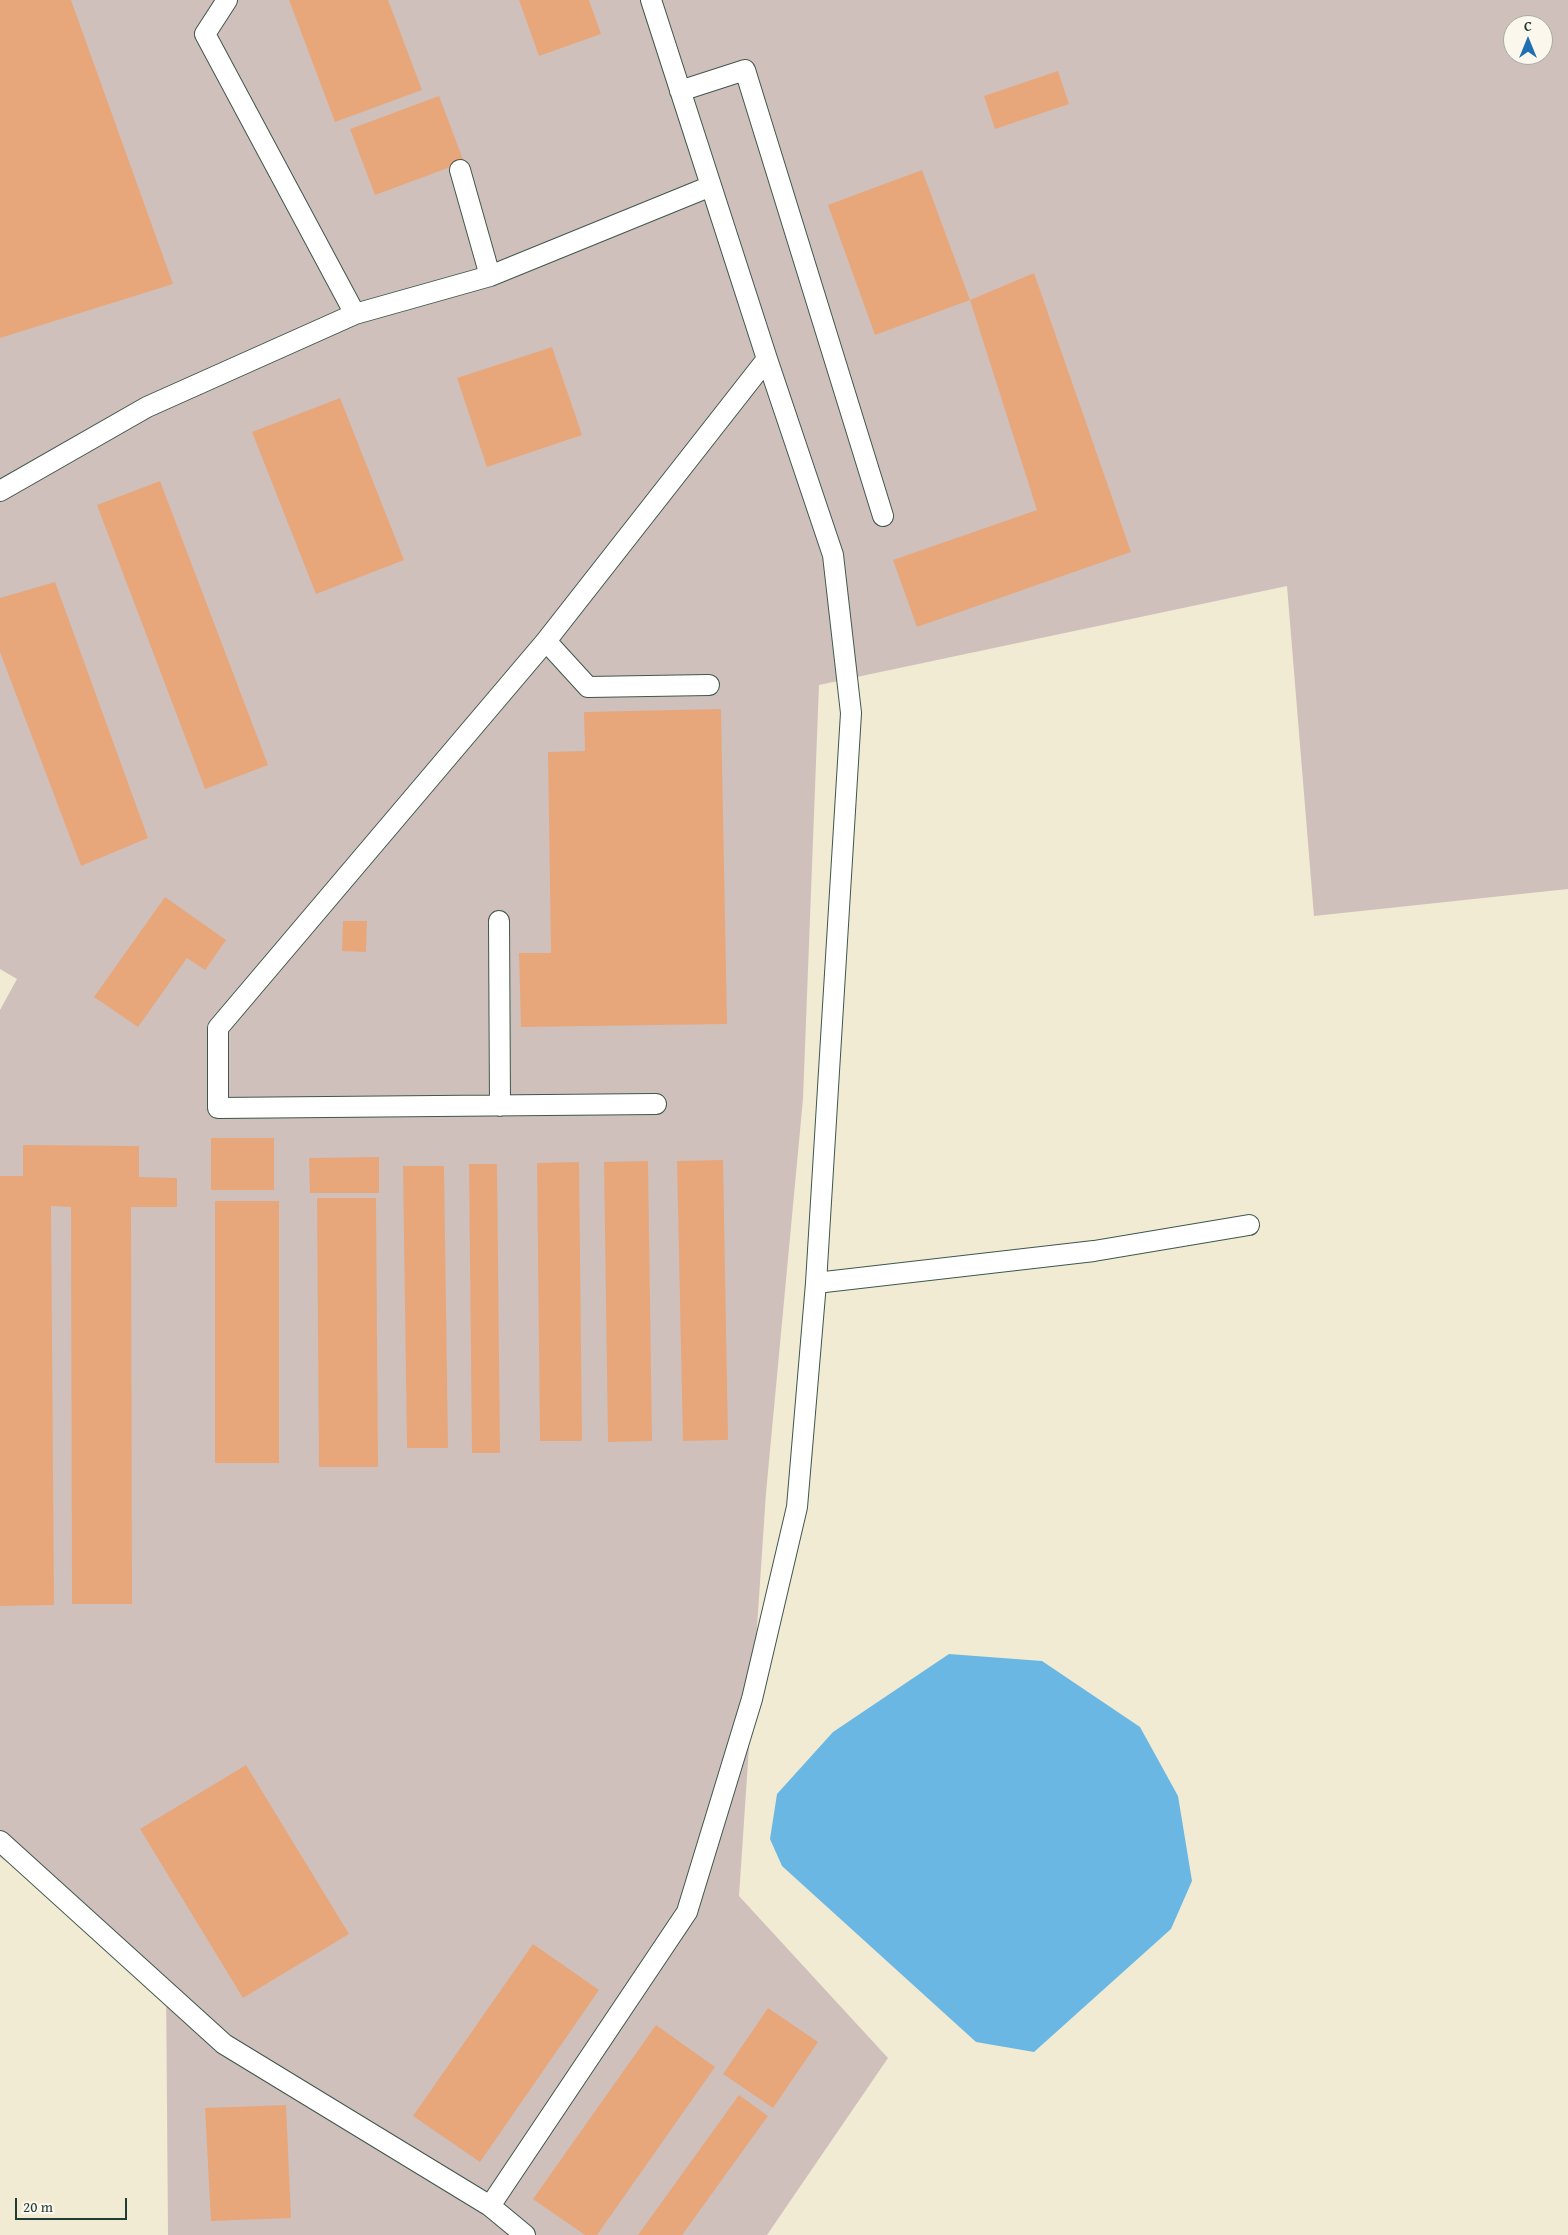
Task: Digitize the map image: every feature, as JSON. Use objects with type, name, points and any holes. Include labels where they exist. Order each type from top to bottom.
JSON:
[{"type":"lane","points":[[228,0],[205,34],[356,314]]},
{"type":"lane","points":[[490,2206],[687,1912],[752,1699],[797,1507],[816,1283],[851,713],[834,555],[767,359],[650,0]]},
{"type":"lane","points":[[680,92],[745,70],[882,516]]},
{"type":"lane","points":[[460,170],[490,276]]},
{"type":"lane","points":[[0,491],[147,406],[356,314],[490,276],[711,186]]},
{"type":"lane","points":[[656,1104],[218,1108],[218,1028],[546,642],[767,359]]},
{"type":"lane","points":[[546,642],[588,687],[709,685]]},
{"type":"lane","points":[[499,922],[500,1106]]},
{"type":"lane","points":[[816,1283],[1094,1251],[1249,1225]]},
{"type":"lane","points":[[0,1841],[224,2044],[490,2206],[525,2235]]},
{"type":"shaded area","points":[[0,0],[1568,0],[1568,889],[1314,916],[1287,586],[819,685],[803,1099],[766,1493],[739,1896],[888,2058],[767,2235],[168,2235],[166,1980],[0,1857],[0,1010],[17,979],[0,969]]},
{"type":"water","points":[[949,1654],[1042,1661],[1140,1727],[1178,1796],[1192,1881],[1171,1929],[1034,2052],[976,2042],[782,1866],[770,1839],[777,1794],[833,1732]]},
{"type":"building","points":[[0,0],[71,0],[173,284],[0,338]]},
{"type":"building","points":[[289,0],[388,0],[422,90],[335,122]]},
{"type":"building","points":[[519,0],[589,0],[601,34],[539,56]]},
{"type":"building","points":[[1058,71],[1069,104],[995,129],[984,96]]},
{"type":"building","points":[[439,96],[464,162],[375,195],[350,129]]},
{"type":"building","points":[[922,170],[970,300],[875,335],[828,205]]},
{"type":"building","points":[[1034,273],[1131,552],[917,627],[893,560],[1037,510],[970,300]]},
{"type":"building","points":[[552,347],[582,435],[487,467],[457,378]]},
{"type":"building","points":[[340,398],[404,560],[316,594],[252,432]]},
{"type":"building","points":[[160,481],[268,765],[205,789],[97,505]]},
{"type":"building","points":[[55,582],[148,838],[81,866],[0,652],[0,598]]},
{"type":"building","points":[[721,709],[727,1024],[521,1027],[519,953],[551,953],[548,752],[585,751],[584,712]]},
{"type":"building","points":[[165,897],[226,940],[205,970],[187,958],[138,1027],[94,997]]},
{"type":"building","points":[[343,921],[367,921],[366,952],[342,951]]},
{"type":"building","points":[[211,1138],[274,1138],[274,1190],[211,1190]]},
{"type":"building","points":[[23,1145],[139,1146],[139,1177],[177,1178],[177,1207],[131,1207],[132,1604],[72,1604],[71,1207],[51,1206],[54,1605],[0,1606],[0,1176],[23,1176]]},
{"type":"building","points":[[379,1157],[379,1193],[310,1193],[309,1158]]},
{"type":"building","points":[[723,1160],[728,1440],[683,1441],[677,1161]]},
{"type":"building","points":[[648,1161],[652,1441],[608,1442],[604,1162]]},
{"type":"building","points":[[579,1162],[582,1441],[540,1441],[537,1163]]},
{"type":"building","points":[[469,1164],[497,1164],[500,1453],[472,1453]]},
{"type":"building","points":[[403,1166],[444,1166],[448,1448],[407,1448]]},
{"type":"building","points":[[317,1198],[376,1198],[378,1467],[319,1467]]},
{"type":"building","points":[[215,1201],[279,1201],[279,1463],[215,1463]]},
{"type":"building","points":[[246,1765],[349,1934],[243,1998],[140,1829]]},
{"type":"building","points":[[533,1944],[599,1990],[480,2162],[413,2116]]},
{"type":"building","points":[[768,2008],[818,2042],[773,2108],[723,2074]]},
{"type":"building","points":[[656,2025],[715,2067],[597,2235],[585,2235],[533,2199]]},
{"type":"building","points":[[739,2095],[768,2116],[682,2235],[638,2235]]},
{"type":"building","points":[[286,2105],[291,2218],[211,2221],[205,2108]]}]
